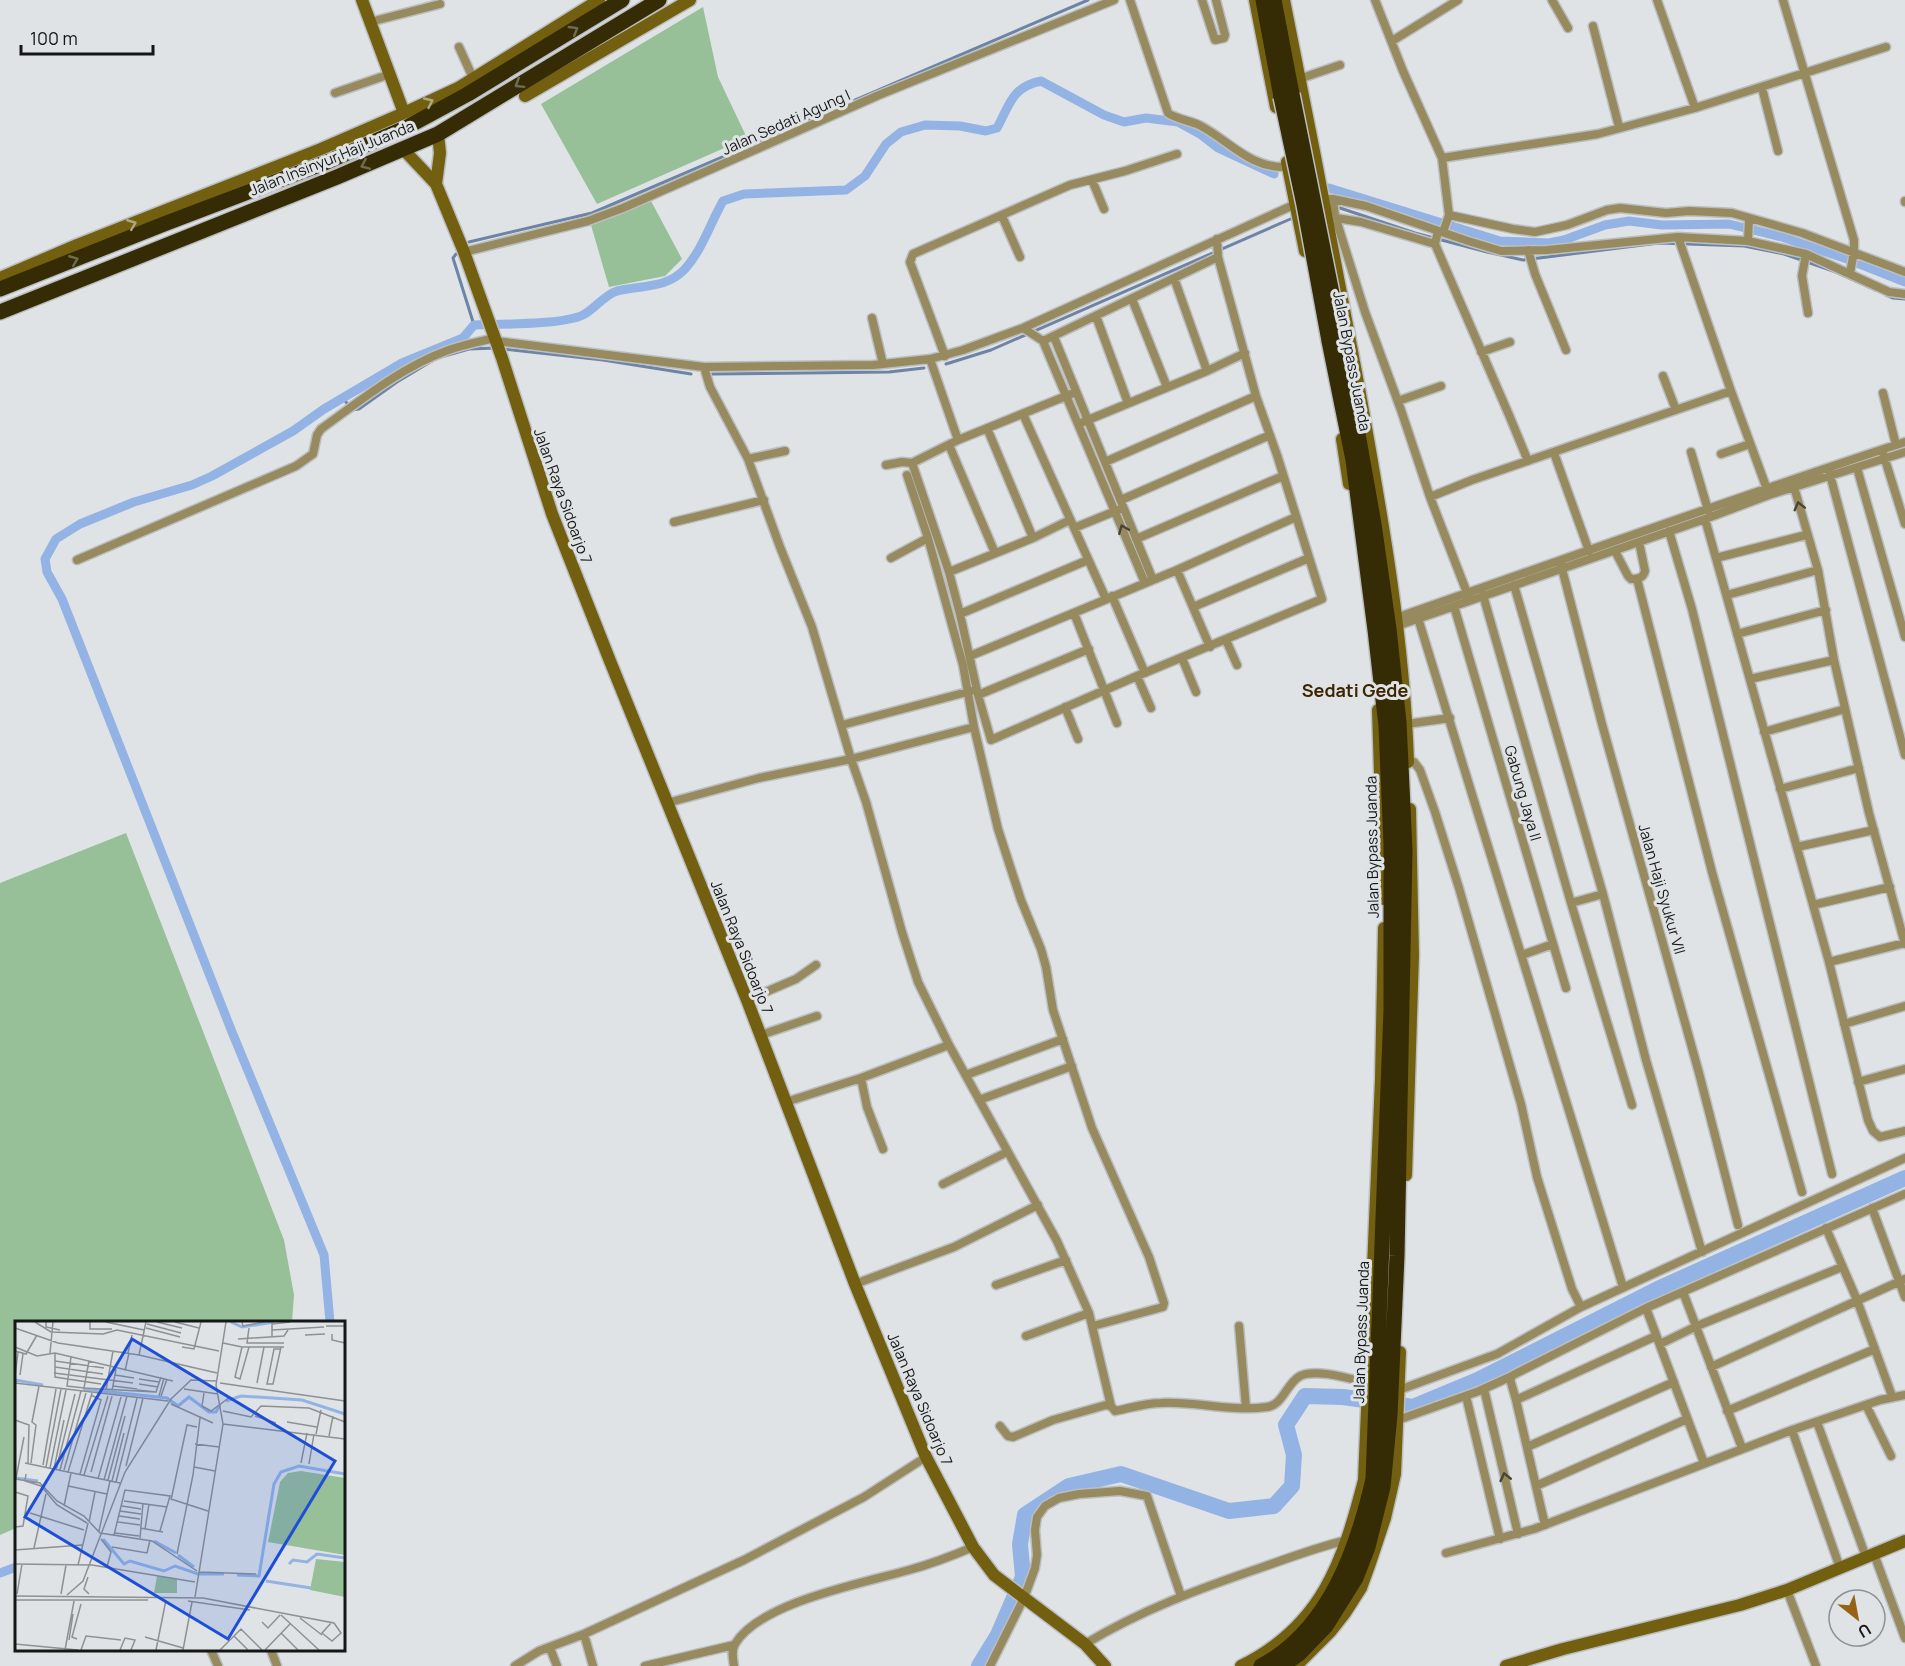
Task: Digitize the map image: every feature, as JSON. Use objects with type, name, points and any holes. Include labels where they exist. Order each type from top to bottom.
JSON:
[{"type":"highway","name":"Jalan Insinyur Haji Juanda","points":[[0,289],[164,224],[324,156],[407,127],[463,91],[622,0]]},
{"type":"highway","name":"Jalan Insinyur Haji Juanda","points":[[0,312],[438,134],[643,4],[659,0]]},
{"type":"highway","name":"Jalan Bypass Juanda","points":[[1263,0],[1287,96],[1341,342],[1353,381],[1378,523],[1389,626],[1386,726],[1397,1011],[1382,1412],[1383,1487],[1368,1547],[1353,1592],[1326,1626],[1299,1654],[1282,1666]]},
{"type":"highway","name":"Jalan Bypass Juanda","points":[[1274,0],[1287,96]]},
{"type":"highway","points":[[164,224],[171,244]]},
{"type":"highway","name":"Jalan Bypass Juanda","points":[[1341,342],[1333,374],[1353,483],[1369,605],[1389,626]]},
{"type":"highway","name":"Jalan Bypass Juanda","points":[[1261,1666],[1295,1640],[1324,1607],[1339,1582],[1348,1544],[1366,1510],[1373,1479],[1382,1412]]},
{"type":"street","points":[[362,0],[404,113]]},
{"type":"street","name":"Jalan Insinyur Haji Juanda","points":[[0,278],[77,245],[324,156],[404,113],[463,91],[473,78],[585,4],[599,0]]},
{"type":"street","points":[[525,96],[690,0]]},
{"type":"street","name":"Jalan Sedati Agung I","points":[[464,252],[588,221],[623,208],[879,95],[1114,0]]},
{"type":"street","points":[[1130,0],[1171,116],[1182,117],[1200,126],[1240,153],[1256,160],[1272,166],[1288,167]]},
{"type":"street","points":[[1202,0],[1215,40],[1224,38],[1225,35],[1216,0]]},
{"type":"street","points":[[1255,0],[1297,211],[1333,374]]},
{"type":"street","points":[[1284,0],[1299,79],[1329,208],[1430,497],[1468,597]]},
{"type":"street","points":[[1375,0],[1442,158],[1448,217],[1438,235]]},
{"type":"street","points":[[1392,41],[1458,0]]},
{"type":"street","points":[[1552,0],[1568,28]]},
{"type":"street","points":[[1657,0],[1695,108]]},
{"type":"street","points":[[1784,0],[1854,240],[1852,261]]},
{"type":"street","points":[[370,22],[440,4]]},
{"type":"street","points":[[1593,27],[1619,128]]},
{"type":"street","points":[[459,47],[473,78]]},
{"type":"street","points":[[1442,158],[1598,134],[1762,88],[1886,47]]},
{"type":"street","points":[[1299,79],[1340,65]]},
{"type":"street","points":[[335,93],[390,74]]},
{"type":"street","points":[[1762,88],[1778,151]]},
{"type":"street","name":"Jalan Raya Sidoarjo 7","points":[[436,184],[440,153],[438,134]]},
{"type":"street","name":"Jalan Raya Sidoarjo 7","points":[[403,149],[436,184],[464,252],[502,358],[552,514],[761,1035],[855,1284],[926,1457],[973,1547],[994,1575],[1084,1644],[1105,1666]]},
{"type":"street","points":[[945,356],[910,262],[915,252],[1070,185],[1177,154]]},
{"type":"street","points":[[1092,180],[1104,209]]},
{"type":"street","points":[[78,560],[309,458],[313,454],[317,435],[321,429],[408,368],[446,350],[495,339],[704,367],[883,364],[930,359],[1025,330],[1218,248],[1297,211],[1329,208],[1366,206],[1438,235],[1481,352],[1528,461]]},
{"type":"street","points":[[1329,208],[1361,222],[1438,235],[1529,256],[1547,250],[1680,241],[1749,230],[1802,233],[1852,261],[1889,292],[1905,294]]},
{"type":"street","points":[[1329,208],[1341,342]]},
{"type":"street","points":[[1448,217],[1535,232],[1567,225],[1607,210],[1620,208],[1666,213],[1689,211],[1732,213],[1749,230],[1805,259],[1852,261],[1905,272]]},
{"type":"street","points":[[1002,216],[1020,257]]},
{"type":"street","points":[[1680,241],[1768,491]]},
{"type":"street","points":[[1040,340],[1054,337],[1174,278],[1218,248]]},
{"type":"street","points":[[912,463],[949,572],[977,692],[991,740],[1141,674],[1322,599],[1256,396],[1218,248]]},
{"type":"street","points":[[1529,256],[1566,350]]},
{"type":"street","points":[[1805,259],[1802,276],[1808,313]]},
{"type":"street","points":[[1174,278],[1207,371]]},
{"type":"street","points":[[1132,299],[1167,387]]},
{"type":"street","points":[[1096,316],[1128,404]]},
{"type":"street","points":[[872,318],[883,364]]},
{"type":"street","points":[[1025,330],[1040,340],[1077,425],[1136,539],[1149,582]]},
{"type":"street","points":[[1054,337],[1105,462],[1149,582]]},
{"type":"street","points":[[1481,352],[1510,342]]},
{"type":"street","points":[[1077,425],[1245,353]]},
{"type":"street","points":[[930,359],[958,440]]},
{"type":"street","points":[[704,367],[710,387],[748,459],[812,627],[866,802],[916,977],[949,1046],[1066,1260],[1089,1313],[1111,1406],[1115,1411],[1160,1402],[1225,1409],[1275,1405],[1292,1382],[1306,1374],[1320,1374],[1383,1389],[1505,1350],[1581,1307],[1905,1158]]},
{"type":"street","points":[[1663,376],[1676,410]]},
{"type":"street","points":[[1398,401],[1441,386]]},
{"type":"street","points":[[1430,497],[1731,391]]},
{"type":"street","points":[[886,465],[912,463],[958,440],[1076,392]]},
{"type":"street","points":[[1389,626],[1454,606],[1468,597],[1483,595],[1514,585],[1589,550],[1682,523],[1705,519],[1768,491],[1794,487],[1829,472],[1857,468],[1901,444],[1883,393]]},
{"type":"street","points":[[1105,462],[1256,396]]},
{"type":"street","points":[[1023,414],[1088,560],[1109,598],[1141,674],[1151,708]]},
{"type":"street","points":[[987,428],[1033,538]]},
{"type":"street","points":[[949,572],[1120,506],[1270,435]]},
{"type":"street","points":[[1721,454],[1750,444]]},
{"type":"street","points":[[949,445],[995,553]]},
{"type":"street","points":[[748,459],[784,452]]},
{"type":"street","points":[[1389,626],[1561,565],[1615,551],[1669,531],[1708,510],[1883,454],[1905,452]]},
{"type":"street","points":[[1554,453],[1589,550]]},
{"type":"street","points":[[1691,453],[1708,510]]},
{"type":"street","points":[[1883,454],[1905,524]]},
{"type":"street","points":[[1857,468],[1905,638]]},
{"type":"street","points":[[1829,472],[1905,755]]},
{"type":"street","points":[[907,475],[928,538],[963,665],[966,692],[998,829],[1021,900],[1041,949],[1053,1010],[1092,1128],[1149,1257],[1164,1303],[1163,1307],[1093,1326]]},
{"type":"street","points":[[1136,539],[1283,476]]},
{"type":"street","points":[[1794,487],[1806,535],[1818,570],[1845,709],[1874,830],[1905,943],[1829,962]]},
{"type":"street","points":[[674,522],[764,500]]},
{"type":"street","points":[[970,656],[1149,582],[1296,517]]},
{"type":"street","points":[[1705,519],[1829,962],[1868,1120],[1877,1135],[1885,1137],[1905,1131]]},
{"type":"street","points":[[1669,531],[1692,609],[1832,1174]]},
{"type":"street","points":[[1716,558],[1806,535]]},
{"type":"street","points":[[891,558],[928,538]]},
{"type":"street","points":[[1615,551],[1628,576],[1631,579],[1637,579],[1644,575],[1645,571],[1639,542]]},
{"type":"street","points":[[1193,607],[1309,558]]},
{"type":"street","points":[[960,614],[1088,560]]},
{"type":"street","name":"Jalan Haji Syukur VII","points":[[1561,565],[1738,1225]]},
{"type":"street","points":[[1177,570],[1210,647]]},
{"type":"street","points":[[1727,595],[1818,570]]},
{"type":"street","points":[[1637,579],[1712,872],[1802,1192]]},
{"type":"street","points":[[1514,585],[1603,894],[1647,1060],[1702,1252]]},
{"type":"street","points":[[1483,595],[1571,903],[1632,1105]]},
{"type":"street","points":[[1369,605],[1377,697],[1384,901],[1397,1011],[1382,1412],[1466,1396],[1484,1389],[1646,1308],[1905,1194]]},
{"type":"street","name":"Gabung Jaya II","points":[[1454,606],[1566,988]]},
{"type":"street","points":[[1737,634],[1826,610]]},
{"type":"street","points":[[1074,613],[1117,723]]},
{"type":"street","points":[[1418,618],[1623,1287]]},
{"type":"street","points":[[1389,626],[1407,724],[1413,862],[1413,955],[1397,1011]]},
{"type":"street","points":[[1226,640],[1237,665]]},
{"type":"street","points":[[842,725],[966,692],[977,692],[1089,649]]},
{"type":"street","points":[[1182,658],[1196,692]]},
{"type":"street","points":[[1750,679],[1834,660]]},
{"type":"street","points":[[1065,707],[1078,739]]},
{"type":"street","points":[[1764,732],[1845,709]]},
{"type":"street","points":[[1407,724],[1450,718]]},
{"type":"street","points":[[667,803],[759,778],[852,759],[974,727]]},
{"type":"street","points":[[1408,760],[1414,762],[1420,770],[1442,834],[1521,1104],[1537,1177],[1560,1253],[1581,1307]]},
{"type":"street","points":[[1780,789],[1859,768]]},
{"type":"street","points":[[1797,847],[1874,830]]},
{"type":"street","points":[[1813,905],[1890,887]]},
{"type":"street","points":[[1571,903],[1603,894]]},
{"type":"street","points":[[1522,955],[1553,944]]},
{"type":"street","points":[[747,1000],[796,979],[816,965]]},
{"type":"street","points":[[1844,1024],[1905,1006]]},
{"type":"street","points":[[761,1035],[817,1016]]},
{"type":"street","points":[[966,1075],[1063,1040]]},
{"type":"street","points":[[786,1102],[949,1046]]},
{"type":"street","points":[[979,1100],[1072,1066]]},
{"type":"street","points":[[1858,1082],[1905,1069]]},
{"type":"street","points":[[861,1078],[867,1107],[883,1149]]},
{"type":"street","points":[[943,1184],[1007,1152]]},
{"type":"street","points":[[855,1284],[954,1247],[1038,1206]]},
{"type":"street","points":[[1872,1208],[1902,1280],[1905,1297]]},
{"type":"street","points":[[1826,1228],[1857,1300],[1892,1396]]},
{"type":"street","points":[[996,1285],[1066,1260]]},
{"type":"street","points":[[1516,1400],[1658,1340],[1842,1267]]},
{"type":"street","points":[[1711,1367],[1902,1280]]},
{"type":"street","points":[[1683,1293],[1742,1448]]},
{"type":"street","points":[[1646,1308],[1704,1462]]},
{"type":"street","points":[[1026,1336],[1089,1313]]},
{"type":"street","points":[[1239,1326],[1246,1408]]},
{"type":"street","points":[[1727,1411],[1875,1349]]},
{"type":"street","points":[[1512,1376],[1510,1379],[1545,1525]]},
{"type":"street","points":[[1527,1447],[1674,1382]]},
{"type":"street","points":[[1484,1389],[1518,1534]]},
{"type":"street","points":[[1446,1553],[1545,1525],[1742,1448],[1892,1396],[1905,1395]]},
{"type":"street","points":[[1466,1396],[1500,1539]]},
{"type":"street","points":[[1000,1426],[1008,1436],[1013,1437],[1053,1420],[1102,1405],[1111,1406]]},
{"type":"street","points":[[1866,1405],[1891,1456]]},
{"type":"street","points":[[1536,1486],[1687,1419]]},
{"type":"street","points":[[1817,1422],[1905,1638]]},
{"type":"street","points":[[1792,1430],[1840,1568]]},
{"type":"street","points":[[515,1666],[539,1651],[584,1634],[744,1560],[864,1497],[926,1457]]},
{"type":"street","points":[[990,1666],[1035,1568],[1037,1517],[1045,1506],[1059,1497],[1120,1491],[1147,1496],[1180,1596]]},
{"type":"street","points":[[1506,1666],[1563,1649],[1740,1605],[1787,1590],[1905,1541]]},
{"type":"street","points":[[1084,1644],[1115,1626],[1180,1596],[1348,1544]]},
{"type":"street","points":[[1241,1666],[1290,1635],[1329,1584],[1348,1544]]},
{"type":"street","points":[[734,1666],[732,1652],[734,1645],[745,1632],[764,1618],[813,1595],[910,1570],[973,1547]]},
{"type":"street","points":[[1787,1590],[1816,1666]]},
{"type":"street","points":[[1296,1666],[1330,1632],[1353,1592]]},
{"type":"street","points":[[584,1634],[593,1666]]},
{"type":"street","points":[[645,1666],[734,1645]]},
{"type":"street","points":[[550,1648],[557,1666]]},
{"type":"street","points":[[211,1651],[218,1666]]},
{"type":"street","points":[[272,1651],[278,1666]]},
{"type":"green space","points":[[703,7],[718,77],[747,138],[597,204],[541,104]]},
{"type":"green space","points":[[651,201],[682,259],[665,276],[609,287],[591,225]]},
{"type":"green space","points":[[126,833],[284,1240],[294,1295],[292,1321],[15,1321],[15,1528],[0,1535],[0,883]]},
{"type":"waterway","points":[[469,242],[592,213],[1088,0]]},
{"type":"waterway","points":[[330,1321],[324,1255],[232,1032],[62,599],[47,572],[45,559],[56,539],[80,524],[134,502],[192,485],[212,476],[293,431],[324,409],[402,363],[463,338],[474,325],[561,321],[583,315],[617,291],[670,280],[691,262],[723,201],[744,194],[846,190],[865,176],[886,144],[901,132],[925,125],[960,126],[986,131],[997,128],[1018,92],[1041,81],[1104,115],[1124,122],[1146,118],[1178,122],[1200,134],[1218,148],[1274,174]]},
{"type":"waterway","points":[[1329,188],[1500,241],[1549,243],[1605,225],[1629,221],[1662,225],[1729,224],[1782,237],[1905,282]]},
{"type":"waterway","points":[[1337,207],[1415,233],[1523,260],[1659,243],[1744,246],[1784,254],[1833,271],[1875,290]]},
{"type":"waterway","points":[[946,364],[991,350],[1295,217]]},
{"type":"waterway","points":[[456,254],[453,258],[474,325]]},
{"type":"waterway","points":[[1886,295],[1905,299]]},
{"type":"waterway","points":[[441,357],[469,349],[496,348]]},
{"type":"waterway","points":[[503,349],[603,360],[691,374]]},
{"type":"waterway","points":[[343,398],[352,410],[359,409],[432,361]]},
{"type":"waterway","points":[[712,374],[889,372],[924,368]]},
{"type":"waterway","points":[[979,1666],[998,1635],[1023,1577],[1020,1544],[1025,1515],[1069,1486],[1121,1474],[1229,1511],[1274,1506],[1292,1486],[1294,1455],[1286,1425],[1305,1396],[1343,1397],[1413,1407],[1478,1380],[1662,1287],[1905,1178]]},
{"type":"waterway","points":[[0,1573],[15,1567]]},
{"type":"district","name":"Sedati Gede","points":[[1355,690]]}]
